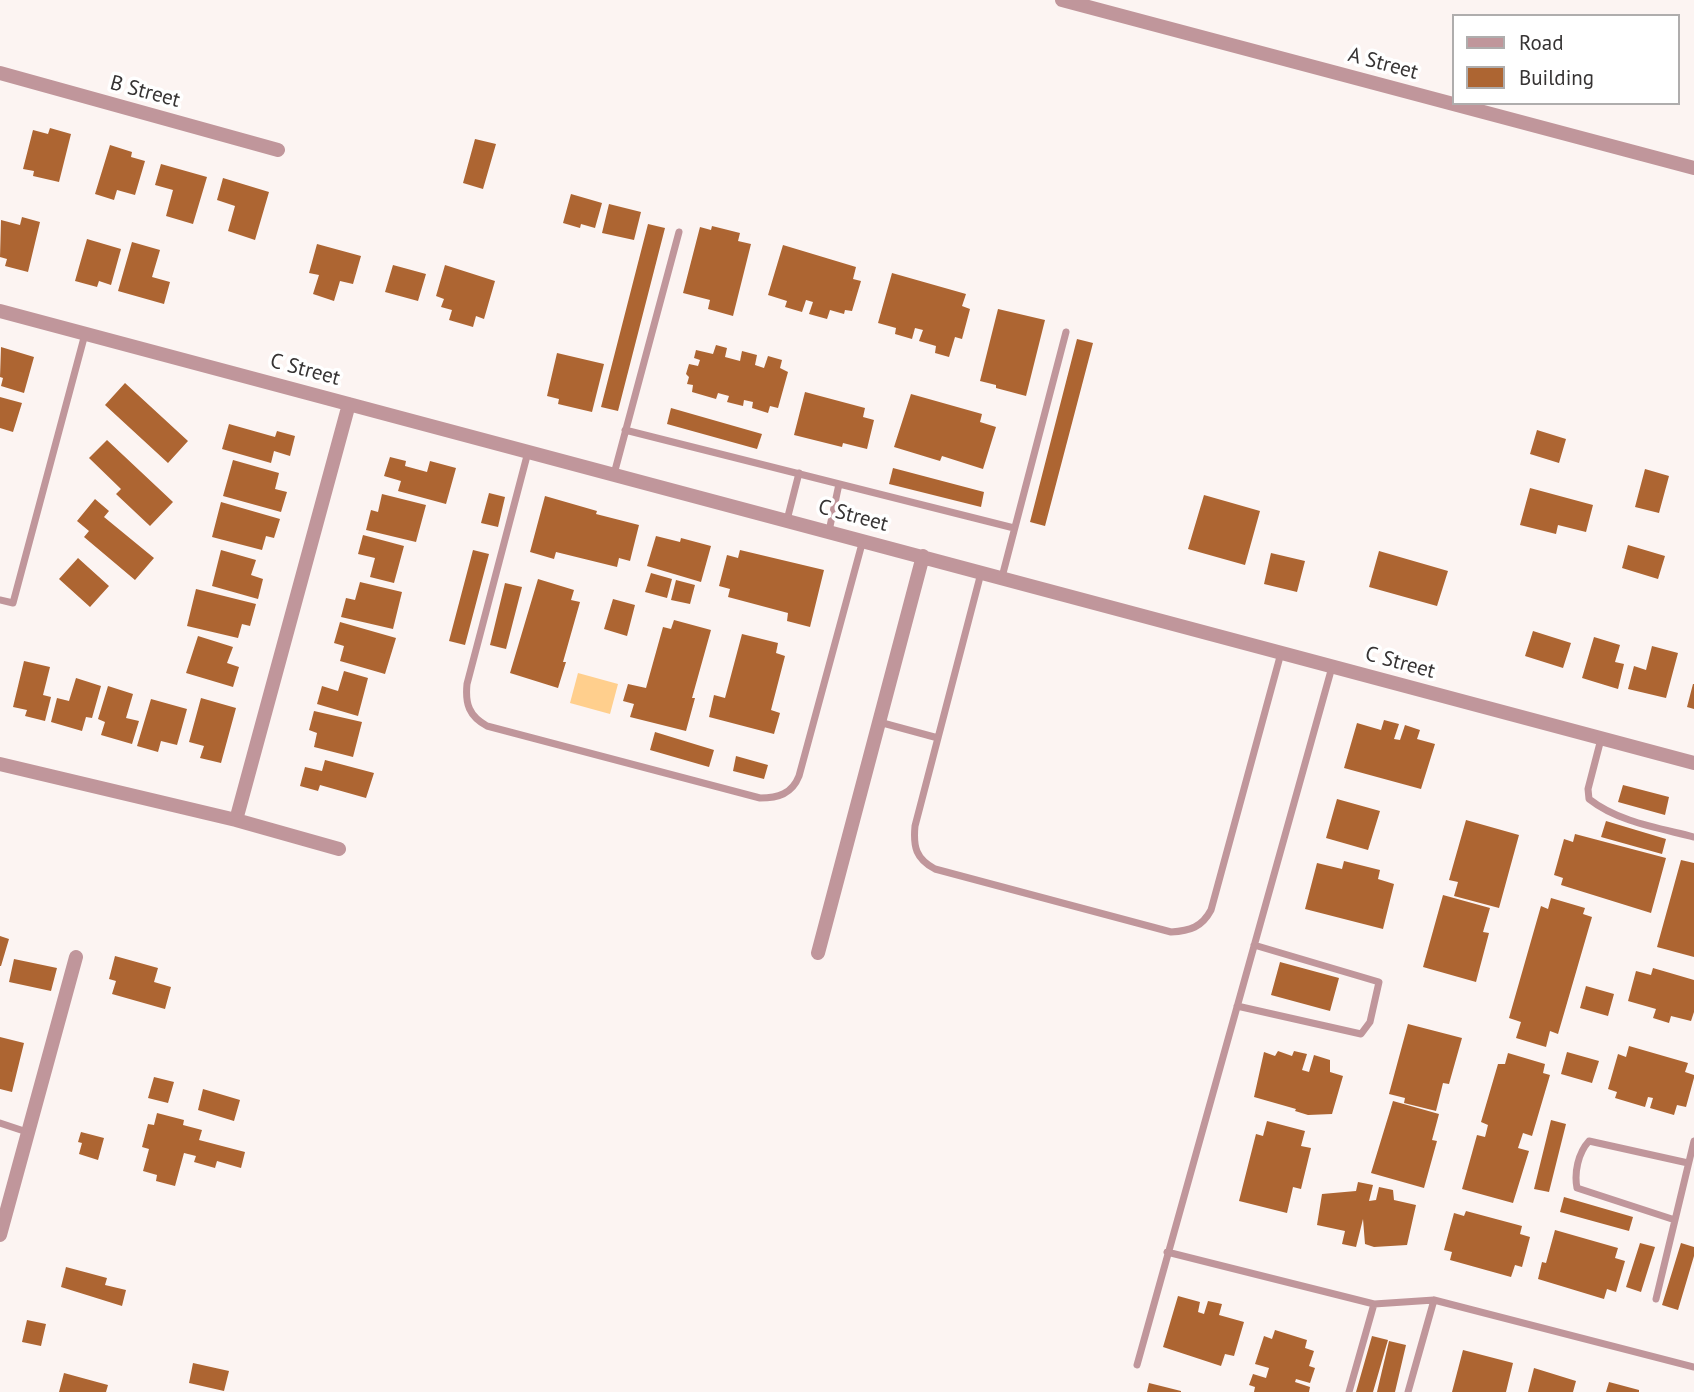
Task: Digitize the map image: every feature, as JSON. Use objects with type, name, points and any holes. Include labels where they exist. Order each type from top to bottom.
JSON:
[{"type":"street","name":"A Street","points":[[1062,0],[1452,104]]},
{"type":"street","name":"B Street","points":[[0,74],[278,150]]},
{"type":"street","name":"A Street","points":[[1457,105],[1694,168]]},
{"type":"street","name":"C Street","points":[[0,310],[1694,764]]},
{"type":"street","points":[[236,820],[349,404]]},
{"type":"street","points":[[818,953],[923,556]]},
{"type":"street","points":[[0,764],[236,820],[339,849]]},
{"type":"street","points":[[0,1235],[76,957]]},
{"type":"lane","points":[[614,474],[679,232]]},
{"type":"lane","points":[[1002,577],[1066,332]]},
{"type":"lane","points":[[0,600],[13,603],[85,333]]},
{"type":"lane","points":[[625,429],[1014,528]]},
{"type":"lane","points":[[528,452],[467,684],[469,710],[477,720],[487,726],[721,788],[769,798],[788,792],[795,786],[863,540]]},
{"type":"lane","points":[[787,520],[799,474]]},
{"type":"lane","points":[[829,531],[839,484]]},
{"type":"lane","points":[[981,572],[915,826],[913,841],[917,853],[924,863],[935,869],[1171,932],[1190,929],[1206,919],[1211,910],[1281,653]]},
{"type":"lane","points":[[1137,1365],[1332,667]]},
{"type":"lane","points":[[879,722],[938,738]]},
{"type":"lane","points":[[1601,739],[1588,789],[1589,799],[1600,808],[1625,819],[1694,837]]},
{"type":"lane","points":[[1237,1006],[1361,1034],[1370,1022],[1379,982],[1254,945]]},
{"type":"lane","points":[[0,1123],[28,1133]]},
{"type":"lane","points":[[1675,1220],[1577,1188],[1575,1177],[1582,1148],[1589,1141],[1688,1163]]},
{"type":"lane","points":[[1656,1299],[1694,1141]]},
{"type":"lane","points":[[1167,1252],[1374,1304],[1434,1300],[1694,1367]]},
{"type":"lane","points":[[1408,1392],[1434,1300]]},
{"type":"lane","points":[[1349,1392],[1374,1304]]},
{"type":"shaded area","points":[[578,673],[618,684],[610,714],[570,703]]},
{"type":"building","points":[[50,128],[71,134],[59,182],[33,176],[34,171],[23,169],[33,130],[48,134]]},
{"type":"building","points":[[475,139],[496,144],[483,189],[463,183]]},
{"type":"building","points":[[110,145],[132,152],[131,157],[145,161],[135,195],[117,190],[114,200],[95,194]]},
{"type":"building","points":[[161,164],[207,177],[193,224],[166,216],[173,190],[155,185]]},
{"type":"building","points":[[223,178],[269,192],[255,240],[228,231],[235,206],[217,200]]},
{"type":"building","points":[[571,194],[602,203],[595,228],[581,224],[580,228],[563,223]]},
{"type":"building","points":[[609,204],[641,212],[634,240],[602,233]]},
{"type":"building","points":[[22,217],[40,222],[28,272],[5,266],[7,259],[0,257],[1,220],[20,225]]},
{"type":"building","points":[[648,224],[665,228],[618,411],[601,407]]},
{"type":"building","points":[[712,226],[740,233],[738,241],[751,244],[733,316],[708,309],[710,300],[683,293],[700,227],[711,230]]},
{"type":"building","points":[[87,239],[121,249],[111,285],[99,281],[97,287],[75,281]]},
{"type":"building","points":[[132,242],[160,250],[152,277],[170,282],[164,304],[118,291]]},
{"type":"building","points":[[317,244],[361,256],[353,284],[340,281],[334,301],[313,294],[319,275],[309,273]]},
{"type":"building","points":[[783,245],[856,267],[853,279],[861,281],[852,311],[845,310],[844,314],[830,310],[827,319],[809,314],[813,302],[806,300],[802,312],[785,307],[787,301],[768,295]]},
{"type":"building","points":[[393,265],[426,274],[418,301],[385,292]]},
{"type":"building","points":[[445,265],[495,281],[484,319],[476,316],[473,327],[449,320],[452,310],[441,307],[444,299],[436,296]]},
{"type":"building","points":[[892,273],[966,294],[962,306],[970,309],[962,339],[955,337],[949,357],[935,353],[936,346],[919,341],[923,330],[915,328],[912,339],[895,334],[896,328],[878,323]]},
{"type":"building","points":[[998,309],[1045,320],[1026,396],[980,381]]},
{"type":"building","points":[[1077,339],[1093,343],[1045,526],[1030,522]]},
{"type":"building","points":[[716,345],[727,348],[725,357],[740,361],[742,351],[757,355],[755,365],[764,368],[768,356],[782,360],[780,368],[788,372],[778,408],[770,406],[768,413],[752,408],[753,402],[744,400],[743,406],[727,402],[729,396],[718,393],[716,399],[692,392],[693,385],[687,384],[689,377],[686,374],[689,364],[698,366],[700,360],[694,358],[696,350],[713,354]]},
{"type":"building","points":[[1,347],[34,357],[24,393],[1,386]]},
{"type":"building","points":[[557,353],[604,364],[592,412],[558,404],[559,399],[547,396]]},
{"type":"building","points":[[125,383],[188,441],[168,463],[105,405]]},
{"type":"building","points":[[805,392],[865,408],[863,417],[874,420],[867,449],[843,443],[842,447],[794,435]]},
{"type":"building","points":[[911,394],[982,414],[980,422],[996,427],[983,469],[942,456],[940,461],[894,447]]},
{"type":"building","points":[[0,397],[22,403],[13,432],[0,428]]},
{"type":"building","points":[[671,408],[762,434],[757,449],[667,424]]},
{"type":"building","points":[[229,424],[275,437],[277,431],[295,436],[290,456],[274,451],[271,463],[222,449]]},
{"type":"building","points":[[1537,430],[1566,439],[1559,463],[1530,454]]},
{"type":"building","points":[[107,440],[173,502],[150,526],[116,494],[121,489],[89,458]]},
{"type":"building","points":[[390,457],[406,461],[405,466],[427,472],[430,461],[456,468],[446,504],[398,491],[401,481],[384,476]]},
{"type":"building","points":[[233,460],[279,473],[275,489],[287,492],[281,512],[223,496]]},
{"type":"building","points":[[893,468],[984,492],[981,507],[889,484]]},
{"type":"building","points":[[1645,469],[1669,476],[1659,513],[1635,507]]},
{"type":"building","points":[[1530,488],[1593,505],[1586,532],[1558,525],[1556,534],[1520,525]]},
{"type":"building","points":[[489,493],[505,497],[498,527],[481,523]]},
{"type":"building","points":[[382,494],[426,505],[416,542],[366,530],[371,510],[378,512]]},
{"type":"building","points":[[1204,495],[1260,511],[1245,565],[1188,549]]},
{"type":"building","points":[[545,496],[597,511],[596,514],[639,525],[630,561],[619,558],[617,567],[556,552],[554,559],[530,552]]},
{"type":"building","points":[[95,499],[109,511],[104,517],[154,558],[135,580],[84,537],[89,531],[77,521]]},
{"type":"building","points":[[221,502],[280,519],[274,538],[266,536],[262,550],[212,537]]},
{"type":"building","points":[[363,535],[404,546],[394,583],[370,577],[375,558],[358,554]]},
{"type":"building","points":[[656,536],[680,542],[681,538],[711,546],[701,582],[647,566]]},
{"type":"building","points":[[1628,545],[1665,556],[1658,579],[1622,568]]},
{"type":"building","points":[[221,550],[256,560],[251,575],[263,579],[258,599],[212,586]]},
{"type":"building","points":[[473,550],[489,554],[465,645],[449,641]]},
{"type":"building","points":[[740,550],[824,570],[810,627],[787,621],[788,613],[728,597],[730,589],[719,586],[727,555],[738,558]]},
{"type":"building","points":[[1379,551],[1448,571],[1437,606],[1369,587]]},
{"type":"building","points":[[1271,553],[1305,561],[1297,592],[1264,584]]},
{"type":"building","points":[[78,558],[109,586],[90,607],[59,579]]},
{"type":"building","points":[[651,573],[672,579],[667,598],[645,592]]},
{"type":"building","points":[[538,579],[574,590],[571,600],[580,602],[558,688],[510,673]]},
{"type":"building","points":[[676,580],[695,585],[690,604],[671,600]]},
{"type":"building","points":[[360,582],[402,592],[393,629],[341,617],[346,598],[355,600]]},
{"type":"building","points":[[505,583],[522,587],[506,649],[490,645]]},
{"type":"building","points":[[196,589],[256,604],[250,626],[242,624],[238,638],[187,626]]},
{"type":"building","points":[[613,599],[635,605],[627,636],[604,629]]},
{"type":"building","points":[[674,620],[711,630],[692,698],[695,698],[686,731],[630,717],[634,704],[623,701],[628,684],[646,688],[663,627],[671,629]]},
{"type":"building","points":[[340,622],[396,638],[385,674],[340,661],[344,646],[334,643]]},
{"type":"building","points":[[1533,631],[1571,643],[1563,668],[1525,656]]},
{"type":"building","points":[[742,634],[778,643],[776,653],[785,656],[771,710],[780,713],[774,734],[709,717],[714,695],[725,698]]},
{"type":"building","points":[[198,636],[233,647],[227,663],[239,667],[233,687],[186,673]]},
{"type":"building","points":[[1594,637],[1620,645],[1615,662],[1624,664],[1618,689],[1582,678]]},
{"type":"building","points":[[1652,646],[1678,653],[1666,698],[1628,689],[1634,666],[1646,670]]},
{"type":"building","points":[[24,661],[50,667],[43,695],[51,697],[45,721],[25,716],[27,710],[13,707]]},
{"type":"building","points":[[344,671],[368,678],[358,716],[317,704],[322,686],[338,691]]},
{"type":"building","points":[[76,678],[101,686],[92,718],[86,717],[82,731],[51,722],[57,698],[69,701]]},
{"type":"building","points":[[1694,684],[1694,709],[1687,707]]},
{"type":"building","points":[[108,686],[133,694],[126,718],[139,721],[132,744],[101,735],[105,722],[98,719]]},
{"type":"building","points":[[201,698],[236,708],[221,763],[200,758],[204,746],[189,742]]},
{"type":"building","points":[[151,699],[187,709],[177,745],[161,741],[158,752],[137,746]]},
{"type":"building","points":[[314,711],[362,722],[353,757],[314,747],[317,733],[309,730]]},
{"type":"building","points":[[1384,720],[1399,724],[1394,739],[1400,740],[1405,725],[1420,730],[1417,739],[1435,744],[1421,789],[1344,768],[1357,723],[1381,730]]},
{"type":"building","points":[[655,732],[714,750],[709,767],[650,750]]},
{"type":"building","points":[[736,756],[768,765],[764,779],[733,771]]},
{"type":"building","points":[[325,760],[374,773],[366,798],[320,785],[318,791],[300,786],[305,767],[322,771]]},
{"type":"building","points":[[1623,785],[1669,797],[1665,815],[1618,802]]},
{"type":"building","points":[[1337,799],[1380,811],[1368,850],[1326,838]]},
{"type":"building","points":[[1466,820],[1519,835],[1499,908],[1454,896],[1458,882],[1449,880]]},
{"type":"building","points":[[1606,821],[1666,839],[1662,854],[1601,837]]},
{"type":"building","points":[[1575,834],[1666,858],[1651,913],[1561,885],[1563,878],[1554,875],[1564,839],[1573,842]]},
{"type":"building","points":[[1681,860],[1694,863],[1694,957],[1657,947]]},
{"type":"building","points":[[1344,861],[1380,870],[1378,879],[1394,884],[1383,929],[1305,909],[1317,863],[1342,869]]},
{"type":"building","points":[[1443,895],[1490,908],[1483,932],[1489,933],[1476,982],[1423,967]]},
{"type":"building","points":[[1551,898],[1585,908],[1583,914],[1592,917],[1558,1034],[1550,1031],[1546,1047],[1516,1038],[1521,1022],[1509,1018],[1541,906],[1548,909]]},
{"type":"building","points":[[0,936],[9,939],[1,966],[0,966]]},
{"type":"building","points":[[115,956],[158,968],[154,982],[171,987],[165,1009],[112,994],[116,981],[109,979]]},
{"type":"building","points":[[14,959],[57,968],[51,991],[9,982]]},
{"type":"building","points":[[1280,962],[1339,978],[1330,1011],[1271,995]]},
{"type":"building","points":[[1653,968],[1694,980],[1694,1012],[1691,1021],[1671,1016],[1669,1023],[1653,1018],[1656,1009],[1628,1001],[1636,971],[1651,975]]},
{"type":"building","points":[[1586,986],[1614,994],[1608,1016],[1580,1008]]},
{"type":"building","points":[[1408,1024],[1462,1038],[1449,1084],[1443,1083],[1436,1111],[1404,1103],[1405,1098],[1389,1094]]},
{"type":"building","points":[[0,1037],[24,1043],[12,1092],[0,1089]]},
{"type":"building","points":[[1629,1046],[1688,1063],[1685,1072],[1694,1075],[1694,1078],[1686,1107],[1677,1105],[1674,1115],[1650,1108],[1653,1098],[1648,1097],[1645,1107],[1615,1098],[1617,1092],[1608,1089],[1618,1054],[1626,1057]]},
{"type":"building","points":[[1278,1051],[1292,1056],[1294,1051],[1307,1054],[1302,1070],[1309,1072],[1314,1055],[1330,1060],[1330,1072],[1343,1076],[1332,1114],[1308,1115],[1254,1097],[1264,1052],[1275,1056]]},
{"type":"building","points":[[1567,1052],[1599,1061],[1592,1083],[1561,1074]]},
{"type":"building","points":[[1508,1053],[1545,1064],[1543,1073],[1550,1075],[1532,1136],[1523,1133],[1518,1148],[1529,1151],[1513,1203],[1462,1189],[1477,1135],[1485,1137],[1488,1125],[1481,1122],[1498,1064],[1505,1064]]},
{"type":"building","points":[[154,1077],[174,1082],[168,1103],[148,1098]]},
{"type":"building","points":[[203,1089],[240,1100],[234,1121],[198,1110]]},
{"type":"building","points":[[1393,1101],[1439,1114],[1432,1140],[1437,1141],[1424,1188],[1371,1173]]},
{"type":"building","points":[[157,1113],[184,1120],[183,1125],[202,1130],[199,1140],[245,1152],[241,1168],[217,1161],[215,1168],[194,1162],[196,1156],[184,1153],[175,1186],[156,1181],[157,1175],[143,1171],[149,1149],[142,1147],[148,1124],[154,1125]]},
{"type":"building","points":[[1551,1120],[1566,1124],[1549,1192],[1534,1189]]},
{"type":"building","points":[[1267,1121],[1305,1131],[1301,1146],[1311,1148],[1301,1189],[1293,1187],[1287,1213],[1239,1201],[1256,1134],[1263,1136]]},
{"type":"building","points":[[81,1132],[104,1138],[98,1160],[79,1154]]},
{"type":"building","points":[[1358,1182],[1373,1185],[1369,1201],[1376,1200],[1379,1187],[1393,1190],[1394,1200],[1416,1205],[1407,1245],[1374,1247],[1365,1244],[1363,1219],[1356,1247],[1342,1244],[1345,1231],[1317,1225],[1322,1194],[1356,1191]]},
{"type":"building","points":[[1564,1197],[1633,1217],[1629,1231],[1560,1212]]},
{"type":"building","points":[[1466,1211],[1522,1226],[1520,1234],[1530,1237],[1522,1267],[1515,1265],[1511,1277],[1450,1260],[1452,1252],[1444,1250],[1454,1213],[1464,1216]]},
{"type":"building","points":[[1555,1230],[1618,1248],[1615,1258],[1625,1261],[1616,1292],[1607,1289],[1604,1299],[1538,1279],[1542,1262],[1546,1263]]},
{"type":"building","points":[[1640,1243],[1655,1247],[1641,1292],[1626,1287]]},
{"type":"building","points":[[1681,1243],[1694,1247],[1694,1256],[1678,1310],[1662,1305]]},
{"type":"building","points":[[66,1267],[107,1278],[105,1285],[126,1290],[122,1306],[61,1287]]},
{"type":"building","points":[[1178,1296],[1200,1302],[1198,1312],[1204,1314],[1208,1301],[1222,1304],[1219,1315],[1244,1322],[1234,1356],[1225,1354],[1221,1366],[1163,1347]]},
{"type":"building","points":[[27,1320],[46,1324],[41,1346],[22,1342]]},
{"type":"building","points":[[1275,1330],[1307,1340],[1305,1348],[1314,1351],[1309,1366],[1315,1368],[1310,1383],[1296,1379],[1295,1382],[1310,1387],[1309,1392],[1254,1392],[1255,1387],[1249,1385],[1253,1374],[1266,1378],[1269,1368],[1255,1364],[1264,1336],[1272,1339]]},
{"type":"building","points":[[1372,1336],[1388,1340],[1373,1392],[1356,1392]]},
{"type":"building","points":[[1389,1341],[1406,1345],[1395,1392],[1377,1392]]},
{"type":"building","points":[[1463,1350],[1513,1363],[1506,1392],[1452,1392]]},
{"type":"building","points":[[193,1363],[229,1371],[224,1391],[189,1383]]},
{"type":"building","points":[[1534,1368],[1576,1381],[1573,1392],[1528,1392]]},
{"type":"building","points":[[64,1373],[108,1385],[106,1392],[59,1392]]},
{"type":"building","points":[[1609,1382],[1639,1390],[1639,1392],[1606,1392]]},
{"type":"building","points":[[1149,1383],[1181,1391],[1181,1392],[1147,1392]]}]
